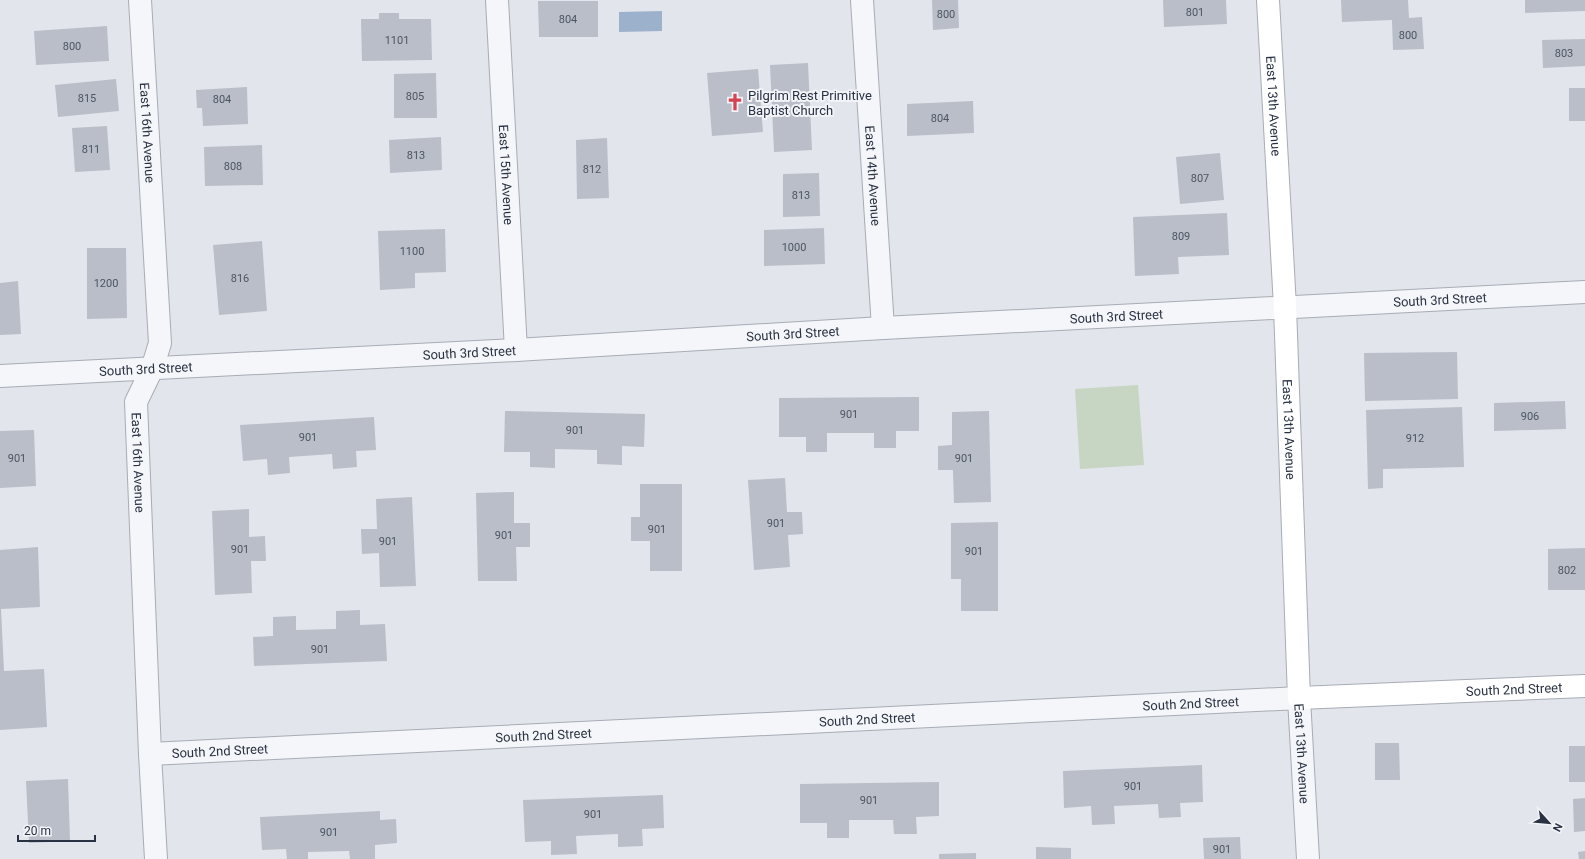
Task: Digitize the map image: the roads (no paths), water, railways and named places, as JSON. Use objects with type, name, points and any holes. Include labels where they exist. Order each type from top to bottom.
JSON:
[{"type":"street","name":"East 16th Avenue","points":[[140,0],[160,344],[152,369],[136,402],[150,754],[156,859]]},
{"type":"street","name":"East 15th Avenue","points":[[497,0],[516,350]]},
{"type":"street","name":"East 14th Avenue","points":[[862,0],[883,328]]},
{"type":"street","name":"East 13th Avenue","points":[[1268,0],[1285,307],[1299,698],[1308,859]]},
{"type":"street","name":"South 3rd Street","points":[[0,376],[516,350],[883,328],[1585,292]]},
{"type":"street","name":"South 2nd Street","points":[[150,754],[1299,698],[1585,686]]},
{"type":"water","points":[[662,11],[662,31],[619,32],[619,12]]},
{"type":"place","name":"Pilgrim Rest Primitive Baptist Church","points":[[735,102]]}]
